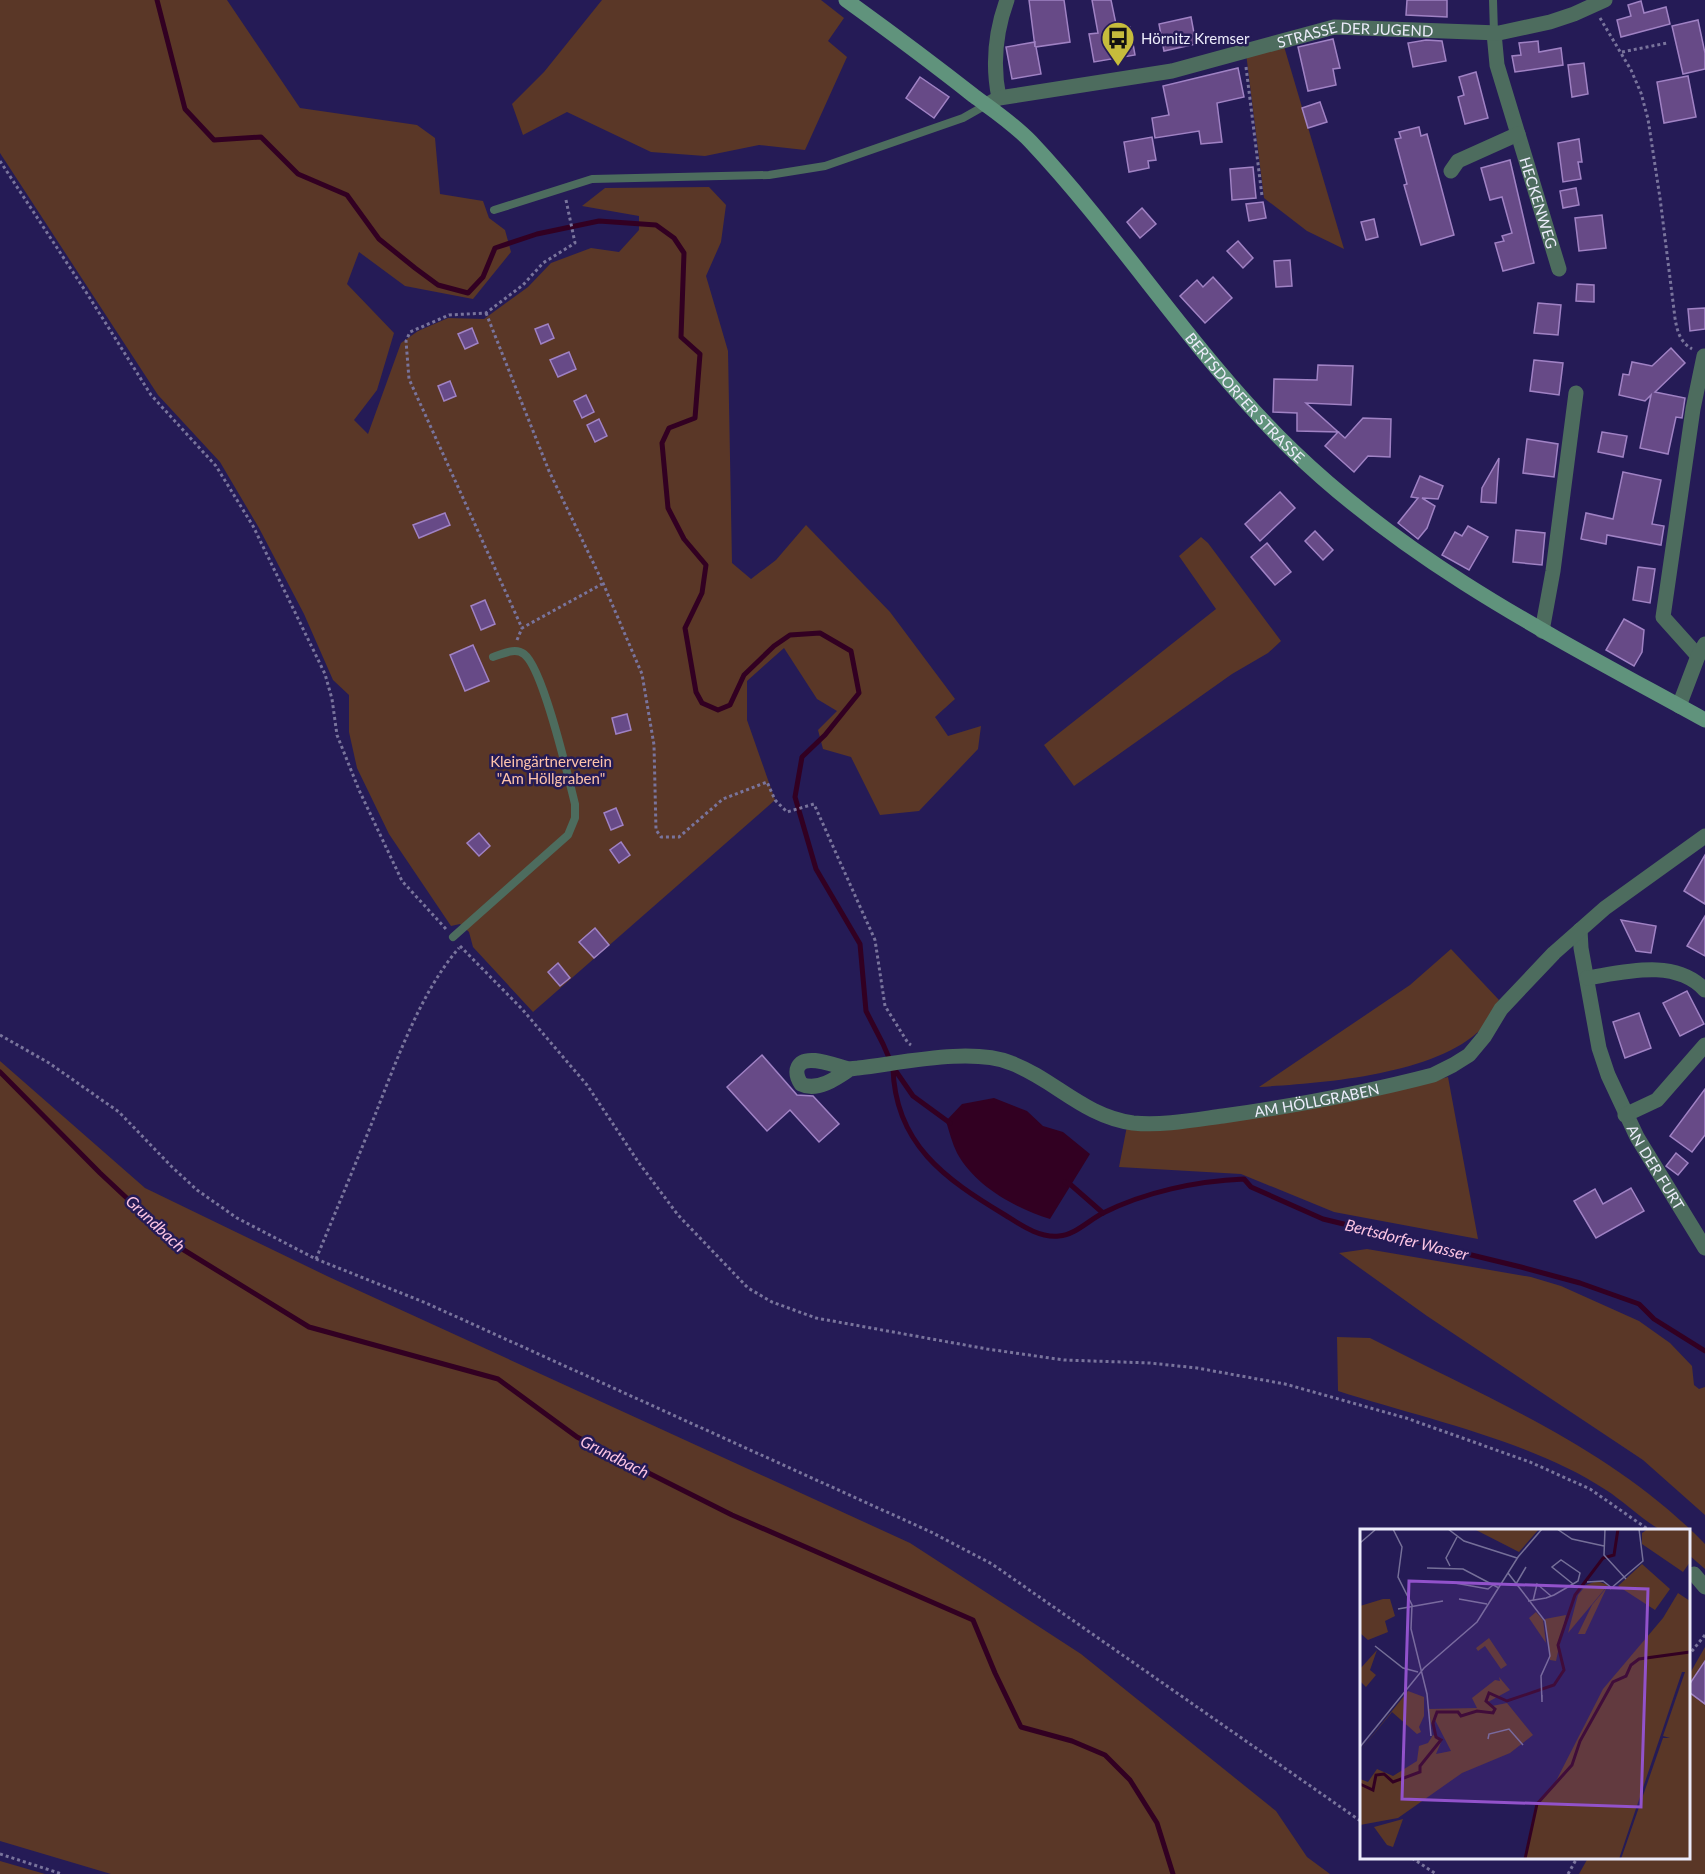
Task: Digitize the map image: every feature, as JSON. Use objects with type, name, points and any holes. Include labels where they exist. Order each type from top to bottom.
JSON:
[{"type":"main road","name":"BERTSDORFER STRASSE","points":[[846,0],[992,102],[1057,170],[1213,365],[1251,408],[1294,452],[1346,497],[1431,563],[1542,631],[1705,720]]},
{"type":"street","points":[[992,102],[996,83],[994,50],[1006,0]]},
{"type":"street","name":"STRASSE DER JUGEND","points":[[992,102],[1207,63],[1334,27],[1510,32],[1550,22],[1599,3]]},
{"type":"street","name":"HECKENWEG","points":[[1494,33],[1497,65],[1559,269]]},
{"type":"street","name":"HECKENWEG","points":[[1452,171],[1458,161],[1518,134]]},
{"type":"street","points":[[1679,706],[1702,650],[1663,617],[1704,356]]},
{"type":"street","points":[[1542,631],[1553,571],[1576,393]]},
{"type":"street","name":"AM HÖLLGRABEN","points":[[850,1069],[931,1059],[995,1057],[1014,1064],[1074,1101],[1112,1118],[1133,1123],[1166,1123],[1260,1111],[1433,1075],[1469,1055],[1484,1037],[1501,1009],[1554,953],[1580,930],[1636,884],[1705,836]]},
{"type":"street","name":"AN DER FURT","points":[[1580,930],[1581,948],[1599,1048],[1608,1075],[1625,1115],[1705,1248]]},
{"type":"street","points":[[1587,978],[1635,970],[1677,973],[1691,978],[1705,990]]},
{"type":"street","name":"AN DER FURT","points":[[1625,1115],[1657,1100],[1705,1045]]},
{"type":"street","points":[[1694,1574],[1705,1587]]},
{"type":"lane","points":[[1493,0],[1494,33]]},
{"type":"lane","points":[[494,210],[592,179],[769,175],[825,166],[963,118],[992,102]]},
{"type":"lane","points":[[453,937],[568,836],[575,818],[575,804],[548,705],[532,663],[523,653],[514,650],[493,657]]},
{"type":"path","points":[[1599,3],[1641,93],[1648,119],[1678,332],[1685,345],[1704,356]]},
{"type":"path","points":[[1622,52],[1667,43]]},
{"type":"path","points":[[1244,52],[1262,196]]},
{"type":"path","points":[[0,161],[151,395],[216,466],[253,526],[325,674],[332,699],[337,735],[358,790],[402,881],[453,937]]},
{"type":"path","points":[[564,189],[575,243],[543,263],[523,285],[486,313],[449,315],[410,332],[406,341],[409,379],[522,628],[603,584]]},
{"type":"path","points":[[486,313],[549,471],[603,584],[642,674],[654,745],[656,830],[661,837],[679,837],[723,800],[767,782],[775,800],[787,812],[814,804],[875,940],[885,1006],[908,1042],[931,1059]]},
{"type":"path","points":[[316,1259],[392,1073],[423,1004],[448,960],[460,946],[522,1009],[587,1084],[639,1163],[678,1215],[748,1288],[772,1302],[816,1318],[987,1349],[1064,1360],[1150,1363],[1197,1368],[1286,1384],[1406,1418],[1530,1462],[1590,1489],[1648,1529]]},
{"type":"path","points":[[0,1035],[49,1063],[119,1112],[197,1190],[237,1218],[316,1259],[458,1317],[920,1527],[992,1564],[1360,1821]]},
{"type":"path","points":[[1690,1655],[1705,1635]]},
{"type":"path","points":[[0,1854],[62,1874]]},
{"type":"path","points":[[1416,1859],[1436,1874]]},
{"type":"path","points":[[1568,1874],[1576,1859]]},
{"type":"green space","name":"Kleingärtnerverein \"Am Höllgraben\"","points":[[0,0],[227,0],[300,108],[417,125],[435,138],[440,194],[483,201],[489,218],[505,230],[511,252],[473,299],[405,286],[359,252],[347,284],[394,333],[377,390],[354,420],[368,434],[401,343],[418,331],[448,318],[484,319],[528,287],[551,263],[591,248],[619,252],[639,230],[639,216],[582,206],[605,188],[709,187],[726,205],[721,242],[706,276],[728,351],[732,563],[751,579],[776,560],[806,525],[890,612],[955,699],[935,717],[948,736],[981,726],[978,749],[919,811],[880,815],[851,757],[823,749],[818,730],[837,711],[817,699],[784,648],[747,681],[747,720],[775,800],[533,1012],[473,947],[469,932],[460,924],[451,926],[389,834],[357,768],[349,732],[349,695],[333,680],[304,614],[259,528],[220,462],[158,395],[0,153]]},
{"type":"green space","points":[[602,0],[821,0],[844,18],[828,41],[847,57],[805,150],[759,145],[705,156],[651,152],[567,112],[523,135],[512,104],[544,72]]},
{"type":"green space","points":[[1283,43],[1344,249],[1307,231],[1264,198],[1246,53]]},
{"type":"green space","points":[[1201,537],[1208,543],[1281,641],[1268,653],[1232,674],[1074,786],[1044,745],[1216,609],[1179,556]]},
{"type":"green space","points":[[1451,949],[1499,1000],[1486,1024],[1466,1041],[1441,1055],[1380,1073],[1315,1083],[1259,1087],[1410,985]]},
{"type":"green space","points":[[0,1061],[145,1188],[329,1277],[910,1543],[1081,1654],[1276,1811],[1307,1857],[1330,1874],[111,1874],[0,1841]]},
{"type":"green space","points":[[1448,1077],[1478,1239],[1334,1212],[1241,1174],[1119,1167],[1127,1126],[1409,1087]]},
{"type":"green space","points":[[1367,1249],[1531,1277],[1561,1286],[1639,1321],[1670,1343],[1692,1366],[1694,1385],[1699,1389],[1705,1387],[1705,1515],[1643,1460],[1427,1316],[1339,1253]]},
{"type":"green space","points":[[1337,1337],[1370,1338],[1503,1404],[1589,1452],[1630,1480],[1689,1529],[1659,1529],[1612,1494],[1577,1473],[1511,1444],[1338,1391]]},
{"type":"green space","points":[[1690,1530],[1705,1544],[1705,1569],[1690,1556]]},
{"type":"green space","points":[[1705,1647],[1705,1874],[1579,1874],[1587,1859],[1690,1859],[1690,1673]]},
{"type":"green space","points":[[0,1861],[45,1874],[0,1874]]},
{"type":"shaded area","points":[[994,1098],[1027,1111],[1043,1126],[1063,1132],[1090,1154],[1050,1219],[1023,1209],[997,1194],[974,1176],[955,1149],[946,1121],[962,1104]]},
{"type":"building","points":[[1029,0],[1064,0],[1070,42],[1036,47],[1041,74],[1012,79],[1006,47],[1034,42]]},
{"type":"building","points":[[1092,0],[1111,0],[1117,29],[1130,27],[1135,55],[1094,62],[1089,34],[1098,33]]},
{"type":"building","points":[[1407,0],[1447,0],[1447,17],[1406,15]]},
{"type":"building","points":[[1641,1],[1644,13],[1666,7],[1670,24],[1621,37],[1617,20],[1631,16],[1628,5]]},
{"type":"building","points":[[1191,17],[1196,44],[1164,51],[1159,24]]},
{"type":"building","points":[[1698,20],[1705,53],[1705,69],[1683,74],[1672,26]]},
{"type":"building","points":[[1333,39],[1340,68],[1333,69],[1336,85],[1308,91],[1298,47]]},
{"type":"building","points":[[1426,40],[1442,41],[1446,61],[1413,67],[1408,43]]},
{"type":"building","points":[[1538,41],[1539,52],[1561,48],[1563,65],[1515,72],[1512,56],[1521,55],[1519,43]]},
{"type":"building","points":[[1584,63],[1588,94],[1572,97],[1568,65]]},
{"type":"building","points":[[1238,68],[1244,97],[1217,103],[1222,142],[1201,144],[1199,131],[1155,138],[1152,118],[1169,115],[1163,86]]},
{"type":"building","points":[[1476,72],[1488,118],[1465,124],[1458,97],[1464,95],[1459,77]]},
{"type":"building","points":[[1688,76],[1696,117],[1664,123],[1657,82]]},
{"type":"building","points":[[920,77],[949,97],[934,118],[906,98]]},
{"type":"building","points":[[1320,102],[1327,122],[1308,128],[1302,108]]},
{"type":"building","points":[[1419,127],[1421,136],[1427,134],[1454,235],[1421,245],[1404,185],[1407,184],[1395,139],[1401,138],[1399,132]]},
{"type":"building","points":[[1152,137],[1156,160],[1148,161],[1149,168],[1129,172],[1124,142]]},
{"type":"building","points":[[1579,139],[1582,162],[1578,162],[1581,179],[1563,182],[1558,143]]},
{"type":"building","points":[[1510,160],[1534,263],[1503,271],[1495,243],[1504,241],[1502,236],[1512,233],[1502,197],[1490,200],[1481,168]]},
{"type":"building","points":[[1253,167],[1256,198],[1232,200],[1230,169]]},
{"type":"building","points":[[1576,188],[1579,205],[1563,208],[1560,191]]},
{"type":"building","points":[[1263,202],[1266,218],[1249,221],[1246,204]]},
{"type":"building","points":[[1142,208],[1156,224],[1140,238],[1127,222]]},
{"type":"building","points":[[1602,215],[1606,248],[1579,251],[1575,218]]},
{"type":"building","points":[[1374,219],[1378,237],[1366,240],[1361,222]]},
{"type":"building","points":[[1238,241],[1253,258],[1243,268],[1227,251]]},
{"type":"building","points":[[1290,260],[1292,286],[1276,287],[1274,261]]},
{"type":"building","points":[[1213,277],[1232,298],[1205,323],[1180,296],[1197,280],[1203,287]]},
{"type":"building","points":[[1577,284],[1594,285],[1594,302],[1576,301]]},
{"type":"building","points":[[1538,303],[1561,305],[1558,335],[1534,333]]},
{"type":"building","points":[[1705,308],[1705,329],[1690,331],[1688,309]]},
{"type":"building","points":[[548,324],[554,338],[541,344],[535,329]]},
{"type":"building","points":[[472,328],[478,343],[465,349],[458,334]]},
{"type":"building","points":[[1671,348],[1685,363],[1655,392],[1685,398],[1682,418],[1676,417],[1668,454],[1640,448],[1651,395],[1645,401],[1619,395],[1623,374],[1629,375],[1632,362],[1652,366]]},
{"type":"building","points":[[569,352],[576,369],[558,377],[550,360]]},
{"type":"building","points":[[1534,360],[1563,363],[1559,395],[1530,391]]},
{"type":"building","points":[[1318,365],[1353,366],[1351,405],[1306,403],[1345,438],[1363,418],[1391,419],[1390,457],[1368,456],[1354,472],[1325,446],[1338,432],[1297,431],[1297,413],[1273,412],[1274,379],[1317,380]]},
{"type":"building","points":[[450,381],[456,396],[444,401],[438,386]]},
{"type":"building","points":[[586,395],[594,412],[582,418],[574,401]]},
{"type":"building","points":[[599,419],[607,436],[595,442],[587,425]]},
{"type":"building","points":[[1602,432],[1627,436],[1623,457],[1598,452]]},
{"type":"building","points":[[1527,439],[1558,444],[1554,477],[1523,473]]},
{"type":"building","points":[[1499,458],[1496,503],[1481,502],[1482,488]]},
{"type":"building","points":[[1623,472],[1661,480],[1652,524],[1664,526],[1661,545],[1607,535],[1606,544],[1581,539],[1586,513],[1613,519]]},
{"type":"building","points":[[1420,476],[1443,486],[1438,499],[1422,498],[1435,506],[1427,528],[1418,539],[1398,523],[1418,498],[1411,497]]},
{"type":"building","points":[[1280,492],[1295,508],[1260,541],[1245,524]]},
{"type":"building","points":[[445,513],[450,525],[419,538],[413,525]]},
{"type":"building","points":[[1468,526],[1488,537],[1469,570],[1442,555],[1455,532],[1462,536]]},
{"type":"building","points":[[1516,530],[1545,533],[1542,565],[1513,562]]},
{"type":"building","points":[[1315,531],[1333,550],[1323,560],[1305,541]]},
{"type":"building","points":[[1267,543],[1291,572],[1275,585],[1251,557]]},
{"type":"building","points":[[1638,567],[1655,569],[1650,603],[1633,600]]},
{"type":"building","points":[[485,600],[495,624],[481,630],[471,606]]},
{"type":"building","points":[[1624,619],[1644,630],[1642,652],[1634,666],[1606,650]]},
{"type":"building","points":[[473,645],[489,681],[465,691],[450,655]]},
{"type":"building","points":[[627,714],[631,730],[616,734],[612,718]]},
{"type":"building","points":[[616,808],[623,825],[611,830],[604,813]]},
{"type":"building","points":[[479,833],[490,846],[479,856],[467,843]]},
{"type":"building","points":[[621,842],[630,855],[619,863],[610,850]]},
{"type":"building","points":[[1705,855],[1705,904],[1684,891]]},
{"type":"building","points":[[1705,916],[1705,956],[1687,946]]},
{"type":"building","points":[[1621,920],[1656,926],[1651,953],[1636,951]]},
{"type":"building","points":[[595,928],[609,945],[594,958],[579,942]]},
{"type":"building","points":[[558,963],[570,978],[560,986],[548,972]]},
{"type":"building","points":[[1687,991],[1704,1024],[1680,1036],[1663,1003]]},
{"type":"building","points":[[1639,1013],[1651,1048],[1625,1058],[1613,1022]]},
{"type":"building","points":[[762,1055],[797,1095],[813,1096],[839,1124],[819,1142],[790,1110],[767,1131],[727,1087]]},
{"type":"building","points":[[1705,1089],[1705,1135],[1692,1152],[1670,1136]]},
{"type":"building","points":[[1676,1153],[1688,1163],[1678,1175],[1666,1166]]},
{"type":"building","points":[[1631,1188],[1644,1211],[1596,1238],[1574,1201],[1595,1189],[1603,1204]]},
{"type":"building","points":[[1705,1661],[1705,1704],[1690,1693],[1690,1684]]},
{"type":"waterway","name":"Bertsdorfer Wasser","points":[[157,0],[185,109],[214,140],[261,137],[298,174],[347,195],[379,239],[438,285],[468,293],[483,277],[495,248],[537,234],[599,221],[656,225],[674,238],[684,253],[681,337],[700,354],[695,418],[669,428],[662,443],[668,508],[684,539],[706,565],[702,593],[685,628],[696,692],[702,703],[718,710],[730,705],[744,675],[774,646],[790,635],[820,633],[851,651],[859,693],[825,735],[802,757],[795,797],[816,869],[860,944],[866,1011],[893,1067],[913,1096],[950,1123]]},
{"type":"waterway","name":"Bertsdorfer Wasser","points":[[893,1068],[896,1095],[903,1118],[913,1138],[927,1156],[962,1188],[1037,1233],[1052,1236],[1065,1235],[1103,1213],[1136,1199],[1189,1185],[1244,1179],[1251,1187],[1323,1219],[1521,1267],[1580,1283],[1639,1304],[1654,1319],[1705,1351]]},
{"type":"waterway","name":"Grundbach","points":[[0,1072],[100,1173],[179,1247],[309,1327],[498,1379],[577,1437],[732,1515],[973,1620],[1021,1727],[1072,1741],[1105,1755],[1130,1780],[1157,1823],[1173,1874]]},
{"type":"waterway","name":"Bertsdorfer Wasser","points":[[1065,1182],[1103,1213]]},
{"type":"place","name":"Hörnitz Kremser","points":[[1118,67]]}]
